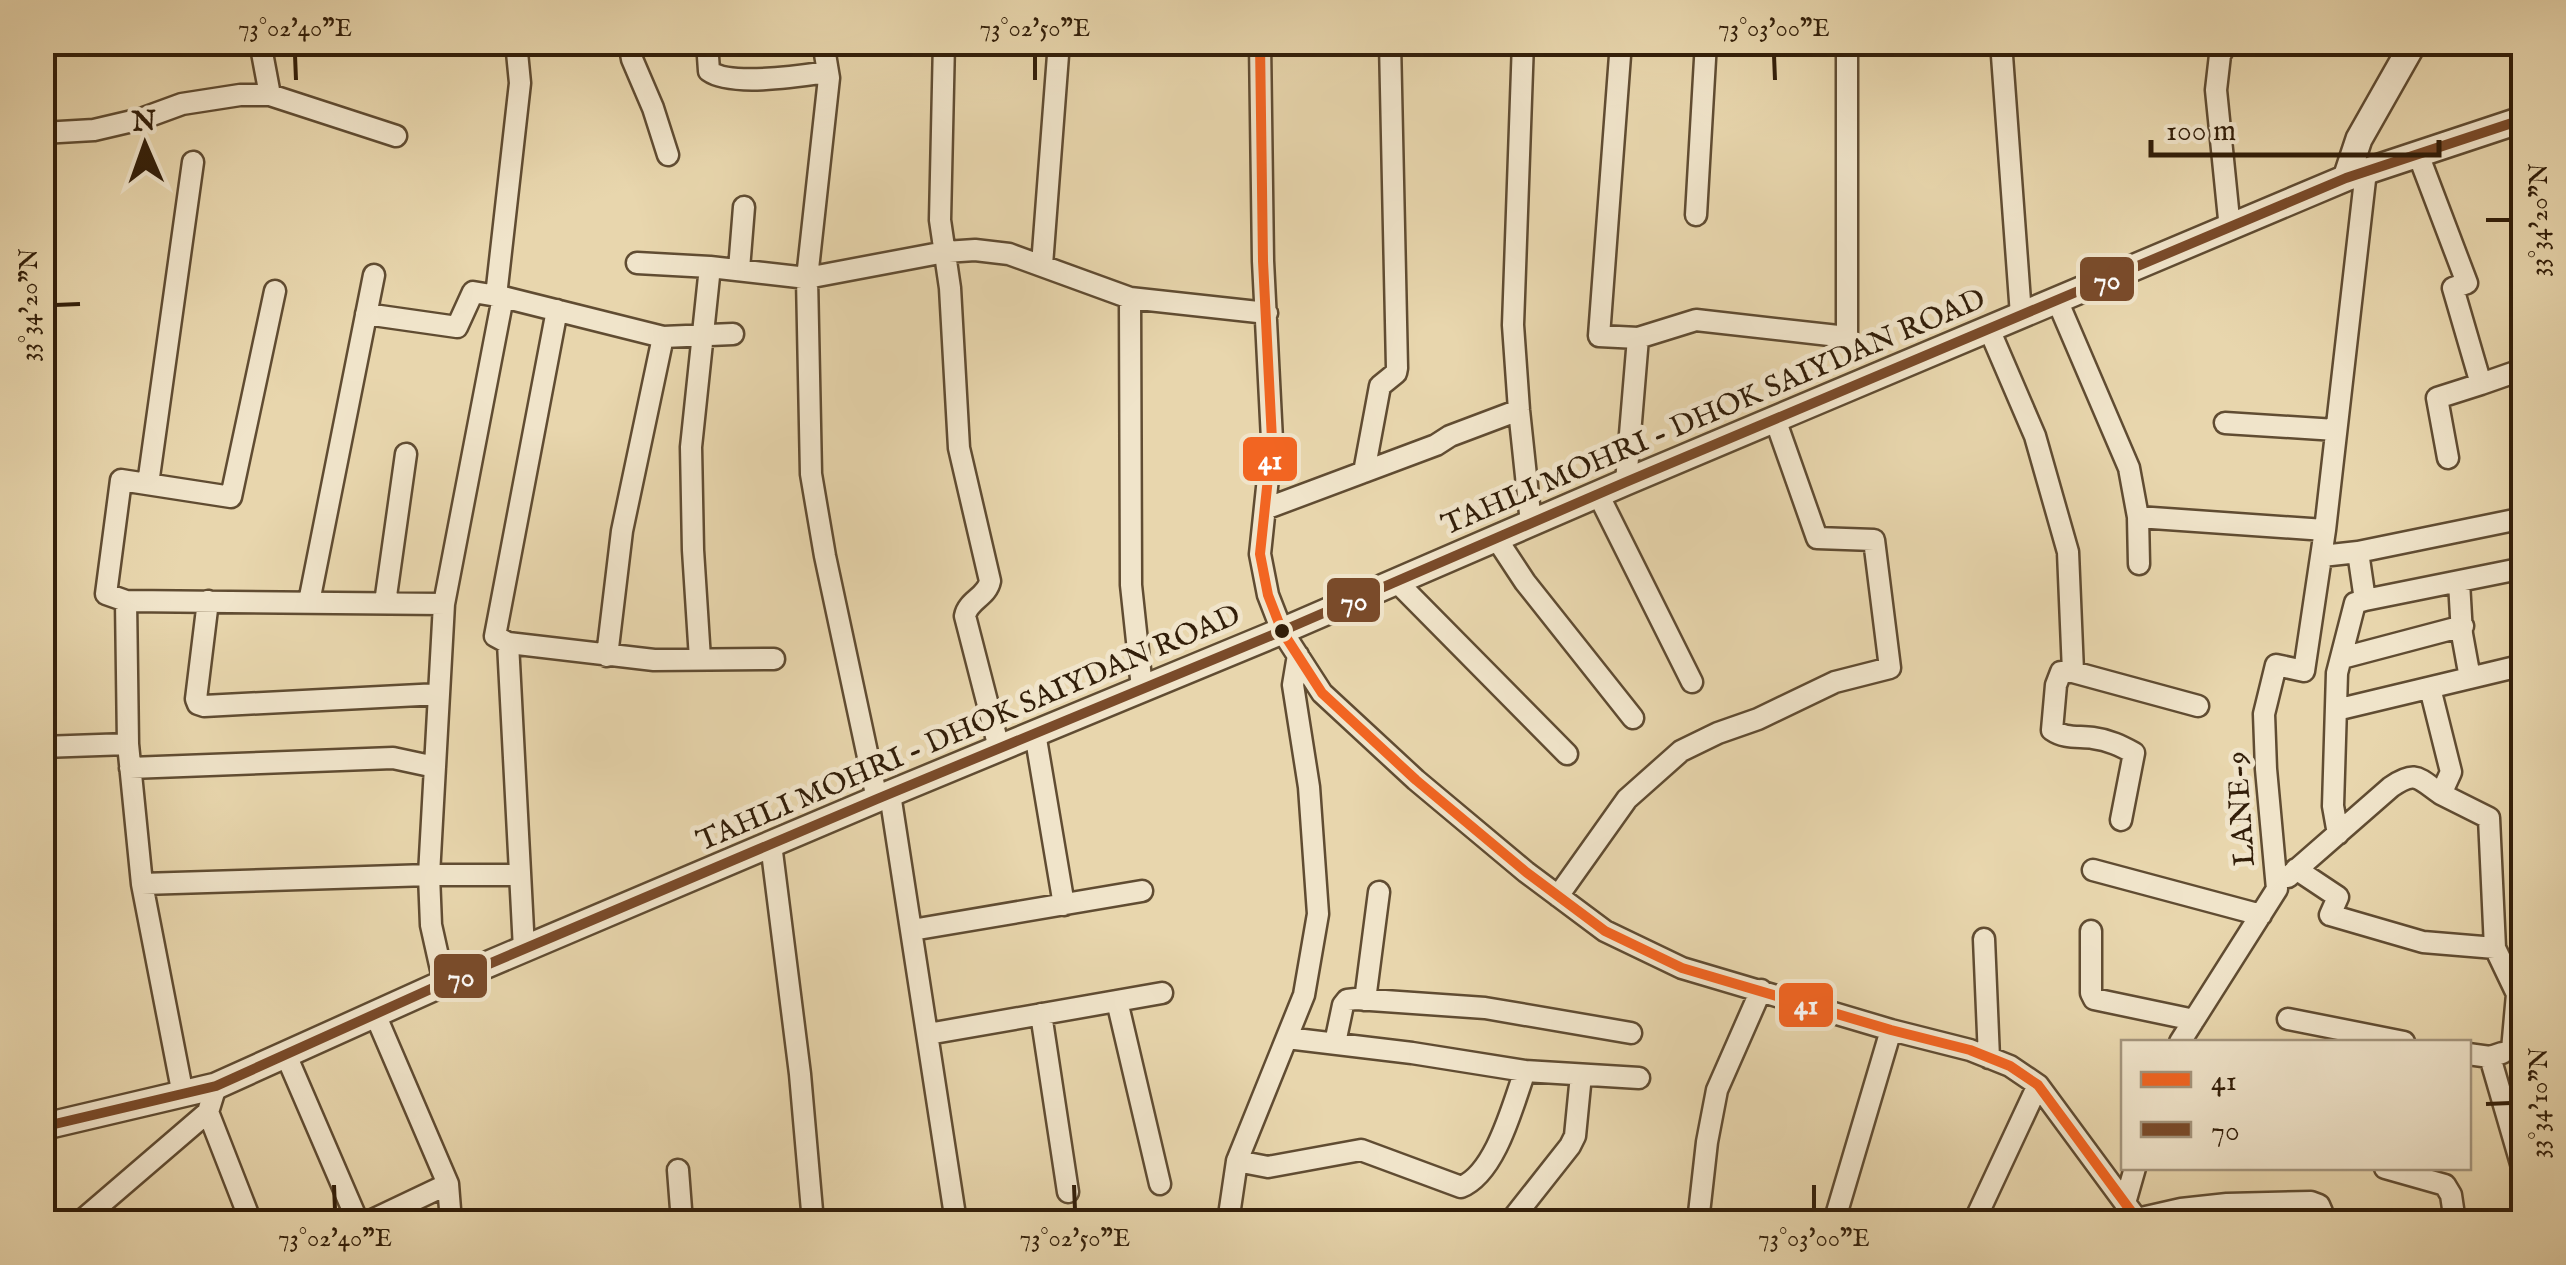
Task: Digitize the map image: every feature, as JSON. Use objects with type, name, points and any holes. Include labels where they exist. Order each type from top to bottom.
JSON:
[{"type":"street","points":[[260,42],[270,95]]},
{"type":"street","points":[[444,983],[431,925],[430,875],[444,604],[500,296],[520,83],[516,42]]},
{"type":"street","points":[[629,42],[632,60],[668,154]]},
{"type":"street","points":[[707,42],[709,71],[719,78],[782,78],[828,72]]},
{"type":"street","points":[[822,42],[829,78],[807,278],[811,474],[826,556],[912,930],[956,1222]]},
{"type":"street","points":[[944,42],[940,220],[950,288],[959,448],[990,581],[984,593],[969,605],[965,616],[999,748]]},
{"type":"street","points":[[1042,265],[1059,42]]},
{"type":"street","points":[[1260,42],[1272,440],[1260,554],[1268,595],[1282,631],[1322,693],[1416,780],[1605,931],[1682,968],[1970,1050],[2010,1066],[2038,1086],[2134,1215]]},
{"type":"street","points":[[1364,472],[1380,386],[1397,368],[1390,42]]},
{"type":"street","points":[[1523,42],[1513,326],[1531,523]]},
{"type":"street","points":[[1621,42],[1599,336],[1638,338],[1696,320],[1847,337],[1848,42]]},
{"type":"street","points":[[1696,215],[1706,42]]},
{"type":"street","points":[[2001,42],[2021,315]]},
{"type":"street","points":[[2228,42],[2220,56],[2216,90],[2230,229]]},
{"type":"street","points":[[2406,45],[2359,139],[2322,556],[2524,518]]},
{"type":"street","points":[[42,133],[94,130],[182,104],[240,95],[270,95],[396,136]]},
{"type":"street","name":"TAHLI MOHRI - DHOK SAIYDAN ROAD","points":[[42,1126],[216,1086],[444,983],[1282,631],[1989,328],[2356,175],[2524,119]]},
{"type":"street","points":[[2418,154],[2467,284],[2453,288],[2480,384]]},
{"type":"street","points":[[148,484],[193,162]]},
{"type":"street","points":[[739,269],[744,207]]},
{"type":"street","points":[[637,264],[739,269],[807,278],[975,250],[1009,254],[1130,298],[1267,313]]},
{"type":"street","points":[[700,659],[691,447],[710,267]]},
{"type":"street","points":[[310,602],[374,275]]},
{"type":"street","points":[[275,291],[231,497],[120,480],[106,594],[126,601],[444,604]]},
{"type":"street","points":[[366,314],[456,327],[474,292],[663,337],[733,334]]},
{"type":"street","points":[[1130,298],[1131,584],[1142,688]]},
{"type":"street","points":[[2058,300],[2129,468],[2138,517],[2139,564]]},
{"type":"street","points":[[557,310],[494,636],[508,642],[607,656],[774,660]]},
{"type":"street","points":[[1989,328],[2034,436],[2068,552],[2073,672]]},
{"type":"street","points":[[607,656],[622,531],[663,337]]},
{"type":"street","points":[[1626,482],[1638,338]]},
{"type":"street","points":[[2448,458],[2437,398],[2524,369]]},
{"type":"street","points":[[1265,509],[1436,446],[1450,436],[1519,410]]},
{"type":"street","points":[[1558,896],[1627,799],[1681,751],[1835,682],[1890,668],[1874,540],[1817,538],[1776,419]]},
{"type":"street","points":[[2225,423],[2336,430]]},
{"type":"street","points":[[385,603],[406,454]]},
{"type":"street","points":[[1598,494],[1692,682]]},
{"type":"street","points":[[2138,517],[2325,530]]},
{"type":"street","points":[[1496,538],[1525,582],[1633,718]]},
{"type":"street","points":[[2358,552],[2365,600]]},
{"type":"street","name":"LANE-9","points":[[2181,1040],[2277,890],[2264,714],[2276,665],[2304,672],[2322,556]]},
{"type":"street","points":[[2338,834],[2333,806],[2337,673],[2355,603],[2524,568]]},
{"type":"street","points":[[1396,582],[1567,754]]},
{"type":"street","points":[[2459,582],[2470,678]]},
{"type":"street","points":[[126,601],[128,744],[142,884],[183,1095]]},
{"type":"street","points":[[208,601],[198,704],[439,694]]},
{"type":"street","points":[[2342,658],[2463,626]]},
{"type":"street","points":[[508,642],[524,949]]},
{"type":"street","points":[[1228,1222],[1238,1161],[1304,995],[1318,914],[1309,787],[1294,685],[1298,656]]},
{"type":"street","points":[[2336,710],[2524,666]]},
{"type":"street","points":[[2121,820],[2134,753],[2118,744],[2064,737],[2052,730],[2061,672],[2198,706]]},
{"type":"street","points":[[2430,688],[2451,772],[2441,794]]},
{"type":"street","points":[[1035,733],[1064,905]]},
{"type":"street","points":[[42,747],[128,744]]},
{"type":"street","points":[[130,768],[394,758],[436,767]]},
{"type":"street","points":[[2277,890],[2296,869],[2407,776],[2416,776],[2441,794],[2489,818],[2495,948],[2516,994],[2518,1048],[2479,1056],[2500,1098],[2524,1174]]},
{"type":"street","points":[[771,844],[800,1074],[813,1222]]},
{"type":"street","points":[[2296,869],[2338,898],[2330,915],[2423,942],[2495,948]]},
{"type":"street","points":[[2093,870],[2260,915]]},
{"type":"street","points":[[142,884],[520,875]]},
{"type":"street","points":[[912,930],[1142,892]]},
{"type":"street","points":[[1365,1000],[1379,892]]},
{"type":"street","points":[[2091,931],[2094,999],[2194,1020]]},
{"type":"street","points":[[1984,939],[1989,1058]]},
{"type":"street","points":[[1698,1222],[1717,1090],[1761,990]]},
{"type":"street","points":[[928,1034],[1162,993]]},
{"type":"street","points":[[1335,1044],[1347,1000],[1485,1008],[1631,1033]]},
{"type":"street","points":[[1117,1001],[1160,1184]]},
{"type":"street","points":[[375,1014],[448,1184],[451,1222]]},
{"type":"street","points":[[1040,1014],[1068,1192]]},
{"type":"street","points":[[2288,1020],[2393,1040]]},
{"type":"street","points":[[1834,1222],[1891,1030]]},
{"type":"street","points":[[1287,1038],[1525,1071],[1639,1078]]},
{"type":"street","points":[[286,1055],[358,1222]]},
{"type":"street","points":[[1238,1161],[1268,1167],[1361,1150],[1460,1187],[1467,1185],[1486,1165],[1506,1126],[1525,1071]]},
{"type":"street","points":[[1510,1222],[1570,1146],[1576,1129],[1581,1074]]},
{"type":"street","points":[[80,1222],[208,1112],[216,1086]]},
{"type":"street","points":[[1974,1222],[2038,1086]]},
{"type":"street","points":[[208,1112],[251,1222]]},
{"type":"street","points":[[678,1170],[682,1222]]},
{"type":"street","points":[[2134,1215],[2135,1170]]},
{"type":"street","points":[[2392,1170],[2445,1185],[2456,1222]]},
{"type":"street","points":[[368,1222],[448,1184]]},
{"type":"street","points":[[2134,1215],[2227,1204],[2311,1202],[2319,1205],[2320,1222]]},
{"type":"transit line","name":"41","points":[[1260,42],[1263,261],[1272,440],[1260,554],[1268,595],[1282,631],[1322,693],[1416,780],[1526,872],[1605,931],[1682,968],[1970,1050],[2010,1066],[2038,1085],[2139,1222]]},
{"type":"transit line","name":"70","points":[[42,1127],[216,1086],[444,983],[2346,178],[2524,119]]}]
